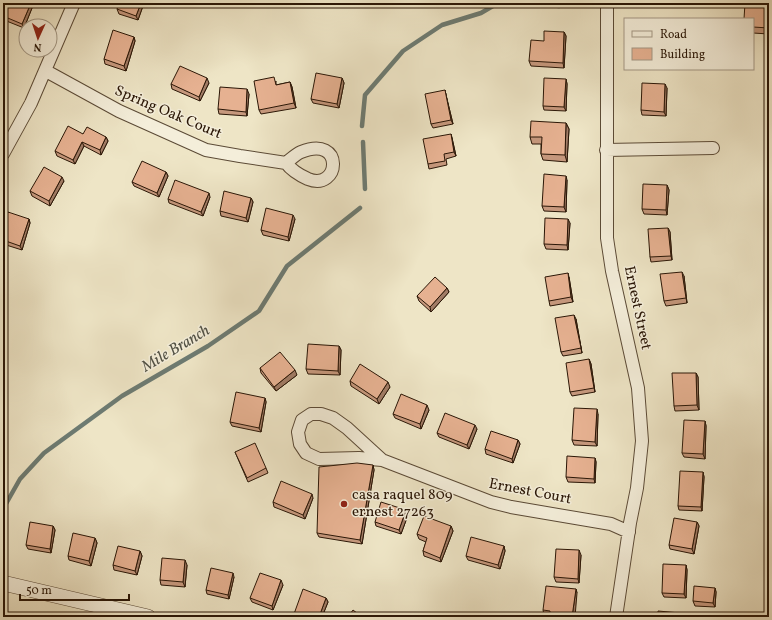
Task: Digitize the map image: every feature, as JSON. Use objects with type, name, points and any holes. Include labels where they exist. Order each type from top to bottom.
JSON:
[{"type":"street","points":[[3,154],[32,103],[74,3]]},
{"type":"street","name":"Ernest Street","points":[[607,3],[607,238],[612,271],[638,388],[642,441],[637,488],[616,617]]},
{"type":"street","name":"Spring Oak Court","points":[[46,70],[119,111],[206,150],[286,163]]},
{"type":"street","points":[[606,150],[713,148]]},
{"type":"street","name":"Ernest Court","points":[[382,460],[347,428],[333,418],[321,414],[311,414],[302,420],[298,432],[300,444],[306,453],[319,459],[359,458],[382,460],[491,502],[611,524],[629,532]]},
{"type":"street","points":[[3,583],[148,617]]},
{"type":"building","points":[[7,3],[31,3],[25,18],[18,18],[18,22],[3,16]]},
{"type":"building","points":[[119,3],[141,3],[136,16],[117,9]]},
{"type":"building","points":[[745,3],[769,3],[769,28],[754,27],[754,18],[744,18]]},
{"type":"building","points":[[113,30],[134,37],[124,66],[104,59]]},
{"type":"building","points":[[544,31],[564,32],[563,63],[529,61],[531,40],[544,41]]},
{"type":"building","points":[[180,66],[207,78],[199,97],[171,84]]},
{"type":"building","points":[[316,73],[342,78],[337,104],[311,99]]},
{"type":"building","points":[[274,77],[276,85],[290,82],[294,103],[259,110],[254,81]]},
{"type":"building","points":[[544,78],[566,79],[564,107],[543,106]]},
{"type":"building","points":[[642,83],[665,84],[664,112],[641,110]]},
{"type":"building","points":[[220,87],[247,89],[246,112],[218,109]]},
{"type":"building","points":[[445,90],[451,120],[431,124],[425,94]]},
{"type":"building","points":[[531,121],[566,123],[565,155],[541,154],[542,137],[530,137]]},
{"type":"building","points":[[68,126],[83,134],[87,127],[106,137],[100,150],[82,142],[73,160],[55,151]]},
{"type":"building","points":[[451,134],[454,152],[444,154],[445,161],[428,164],[423,139]]},
{"type":"building","points":[[142,161],[166,172],[157,193],[132,182]]},
{"type":"building","points":[[44,167],[62,177],[49,201],[30,191]]},
{"type":"building","points":[[544,174],[566,176],[564,207],[542,206]]},
{"type":"building","points":[[175,180],[209,193],[201,212],[168,199]]},
{"type":"building","points":[[643,184],[667,185],[666,210],[642,209]]},
{"type":"building","points":[[224,191],[251,198],[246,218],[220,211]]},
{"type":"building","points":[[266,208],[293,215],[288,237],[261,230]]},
{"type":"building","points":[[8,212],[29,219],[20,246],[3,240],[3,226]]},
{"type":"building","points":[[545,218],[568,219],[567,245],[544,244]]},
{"type":"building","points":[[668,228],[671,256],[650,257],[648,229]]},
{"type":"building","points":[[682,272],[686,298],[664,301],[660,274]]},
{"type":"building","points":[[568,273],[571,297],[549,301],[545,277]]},
{"type":"building","points":[[435,277],[447,288],[430,307],[417,296]]},
{"type":"building","points":[[574,315],[581,348],[561,352],[555,318]]},
{"type":"building","points":[[308,344],[339,346],[338,371],[306,369]]},
{"type":"building","points":[[280,352],[295,370],[274,387],[260,368]]},
{"type":"building","points":[[589,359],[594,388],[570,392],[566,363]]},
{"type":"building","points":[[360,364],[388,382],[377,399],[350,381]]},
{"type":"building","points":[[672,373],[696,373],[697,405],[674,406]]},
{"type":"building","points":[[236,392],[265,398],[259,428],[230,422]]},
{"type":"building","points":[[401,394],[427,405],[420,424],[393,414]]},
{"type":"building","points":[[574,408],[597,409],[595,442],[572,440]]},
{"type":"building","points":[[445,413],[475,425],[467,445],[437,433]]},
{"type":"building","points":[[684,420],[705,421],[703,454],[682,453]]},
{"type":"building","points":[[491,431],[518,440],[512,459],[485,449]]},
{"type":"building","points":[[255,443],[266,468],[247,478],[235,452]]},
{"type":"building","points":[[567,456],[595,458],[594,479],[566,477]]},
{"type":"building","name":"casa raquel 809 ernest 27263","points":[[357,463],[373,465],[360,540],[317,533],[319,467]]},
{"type":"building","points":[[680,471],[703,472],[701,507],[678,506]]},
{"type":"building","points":[[281,481],[312,494],[303,515],[273,502]]},
{"type":"building","points":[[381,502],[406,510],[399,530],[375,522]]},
{"type":"building","points":[[424,516],[451,526],[440,558],[423,551],[427,538],[417,534]]},
{"type":"building","points":[[674,518],[697,522],[692,549],[669,545]]},
{"type":"building","points":[[30,522],[53,526],[50,549],[26,545]]},
{"type":"building","points":[[73,533],[95,538],[89,561],[68,556]]},
{"type":"building","points":[[471,537],[504,546],[498,565],[466,556]]},
{"type":"building","points":[[118,546],[140,551],[135,571],[113,565]]},
{"type":"building","points":[[556,549],[579,550],[578,579],[554,577]]},
{"type":"building","points":[[162,558],[185,560],[183,582],[160,580]]},
{"type":"building","points":[[663,564],[686,565],[684,594],[662,593]]},
{"type":"building","points":[[211,568],[233,573],[228,595],[206,590]]},
{"type":"building","points":[[260,573],[281,580],[272,606],[250,598]]},
{"type":"building","points":[[546,586],[576,589],[572,617],[550,617],[550,611],[543,610]]},
{"type":"building","points":[[694,586],[715,588],[713,603],[693,601]]},
{"type":"building","points":[[303,589],[326,598],[319,617],[302,617],[294,614]]},
{"type":"building","points":[[353,610],[362,617],[348,617]]},
{"type":"building","points":[[658,611],[680,613],[679,617],[658,617]]},
{"type":"waterway","name":"Mile Branch","points":[[362,126],[365,95],[403,51],[442,25],[481,13],[498,3]]},
{"type":"waterway","name":"Mile Branch","points":[[535,3],[559,6],[565,3]]},
{"type":"waterway","name":"Mile Branch","points":[[363,142],[365,189]]},
{"type":"waterway","name":"Mile Branch","points":[[3,509],[20,479],[44,453],[122,396],[208,346],[259,311],[287,266],[360,208]]},
{"type":"place","name":"casa raquel 809 ernest 27263","points":[[344,504]]}]
